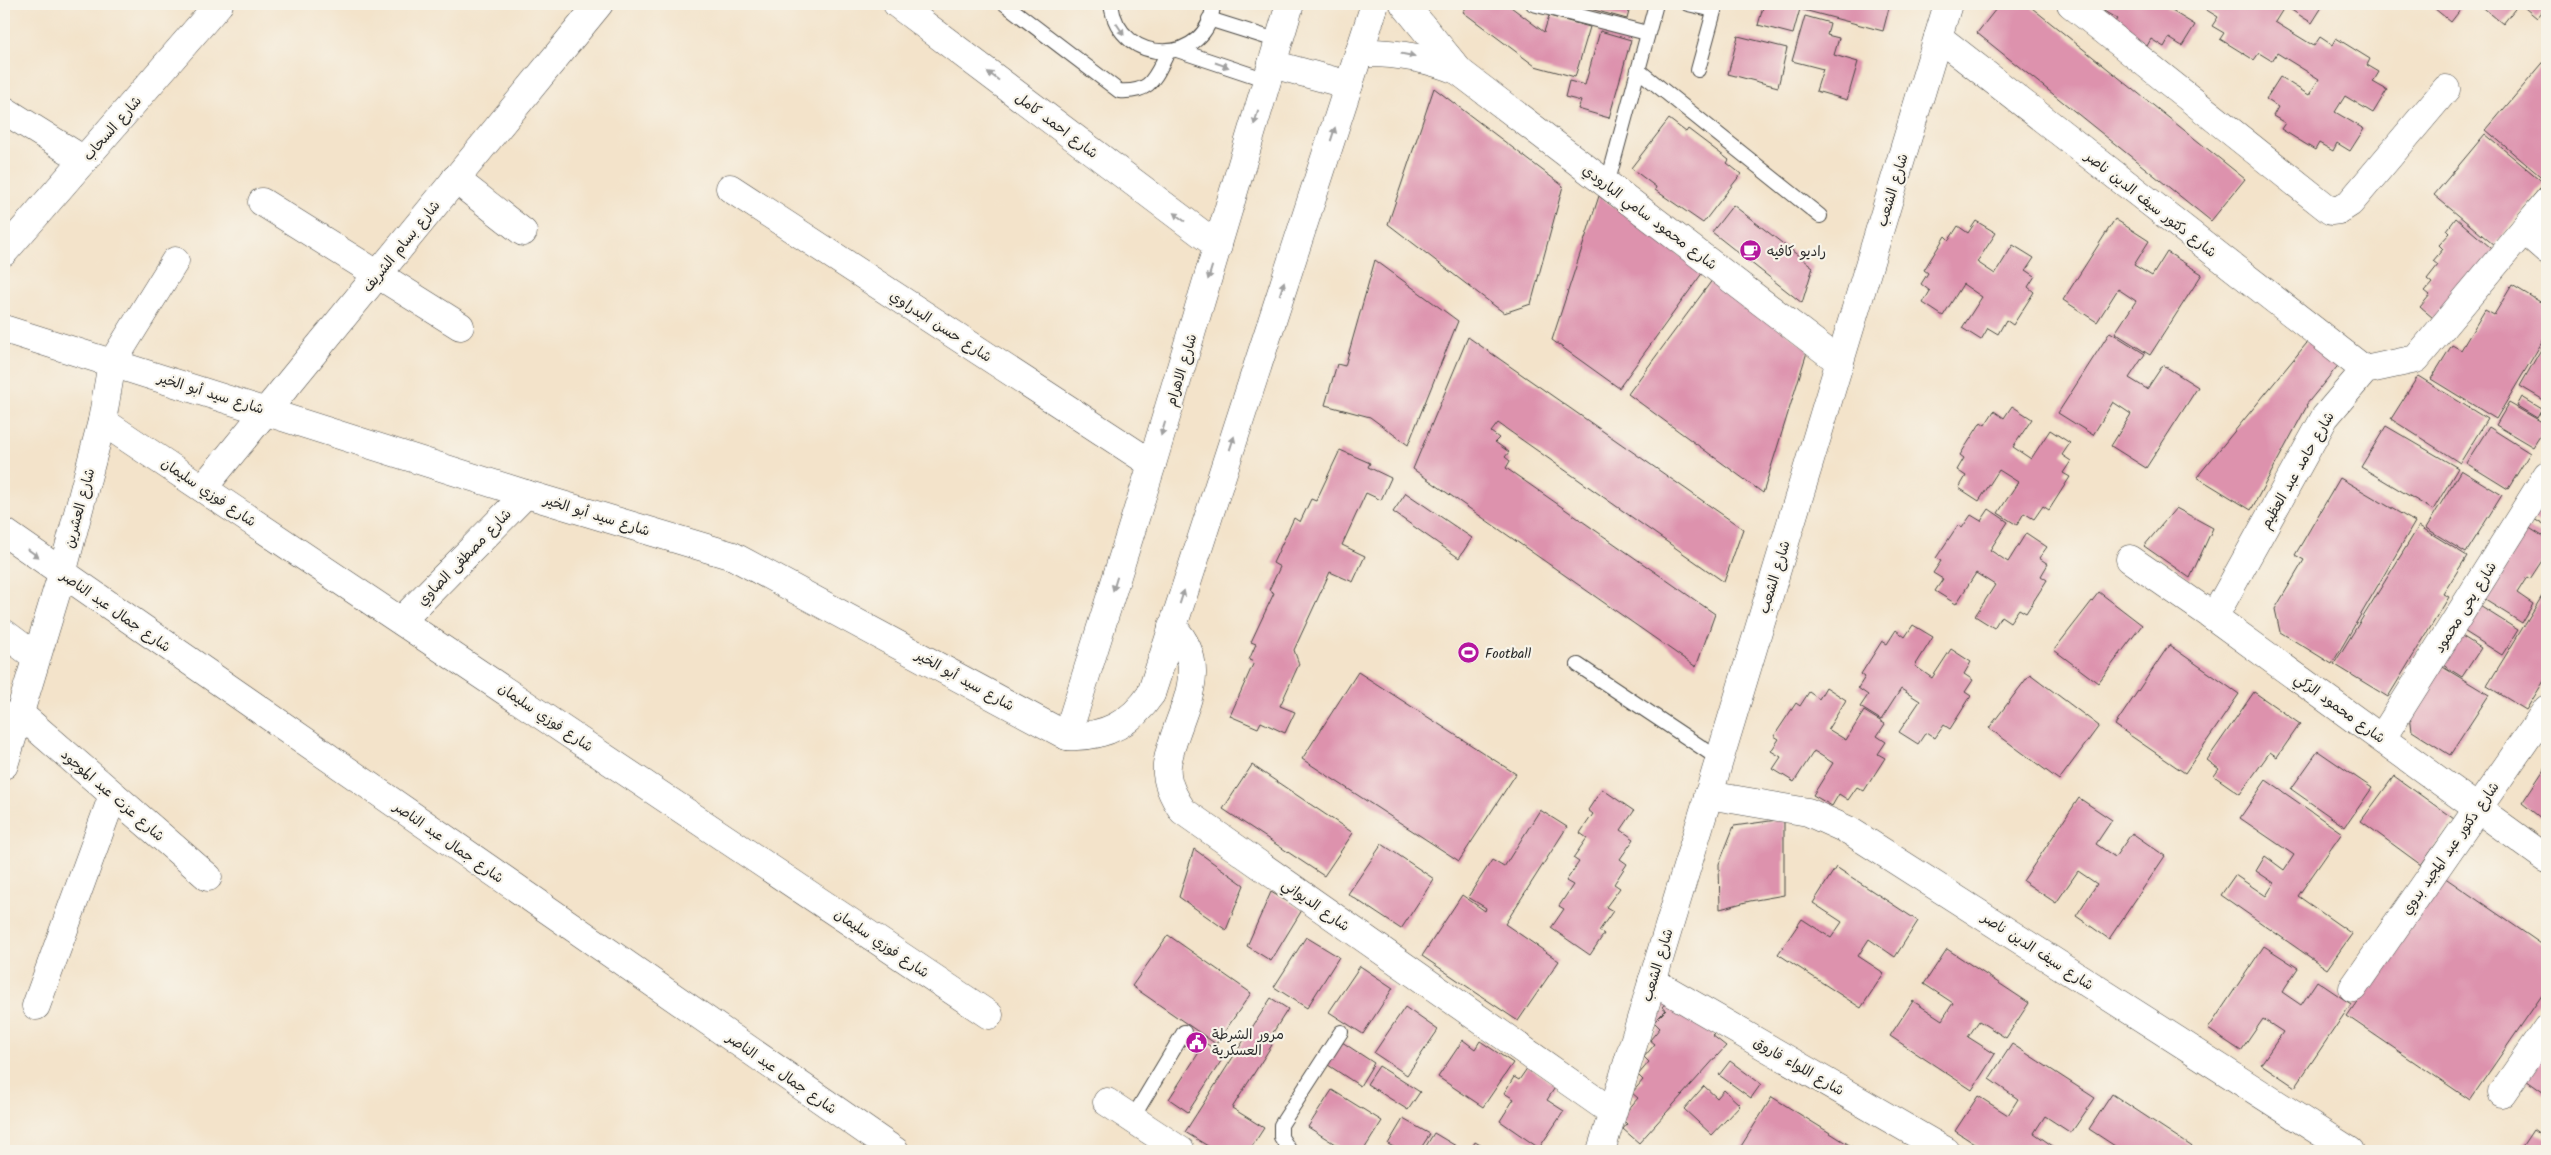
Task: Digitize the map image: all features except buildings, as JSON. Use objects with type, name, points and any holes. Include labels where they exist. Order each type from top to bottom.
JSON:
[{"type":"street","name":"شارع السحاب","points":[[4,252],[219,4]]},
{"type":"street","name":"شارع بسام الشريف","points":[[202,488],[599,4]]},
{"type":"street","name":"شارع احمد كامل","points":[[897,4],[1218,246]]},
{"type":"street","name":"شارع الاهرام","points":[[1067,736],[1152,464],[1290,4]]},
{"type":"street","points":[[1172,626],[1375,4]]},
{"type":"street","name":"شارع محمود سامي البارودي","points":[[1404,4],[1460,72],[1840,362]]},
{"type":"street","name":"شارع الشعب","points":[[1606,1149],[1612,1112],[1948,4]]},
{"type":"street","points":[[2071,4],[2331,211],[2339,210],[2350,203],[2446,89]]},
{"type":"street","name":"شارع دكتور سيف الدين ناصر","points":[[1938,37],[2365,370]]},
{"type":"street","name":"شارع محمود سامي البارودي","points":[[1359,52],[1407,55],[1441,64],[1460,72]]},
{"type":"street","points":[[1273,62],[1349,85]]},
{"type":"street","points":[[4,110],[84,160]]},
{"type":"street","points":[[455,179],[523,232]]},
{"type":"street","name":"شارع حسن البدراوي","points":[[730,188],[1152,464]]},
{"type":"street","points":[[262,202],[460,326]]},
{"type":"street","points":[[2365,370],[2416,359],[2547,202]]},
{"type":"street","points":[[2524,230],[2547,250]]},
{"type":"street","name":"شارع العشرين","points":[[4,765],[12,726],[62,574],[102,421],[112,362],[175,261]]},
{"type":"street","name":"شارع سيد أبو الخير","points":[[4,329],[266,410],[526,494],[733,556],[1067,736],[1091,736],[1120,726],[1142,706],[1151,694],[1172,626]]},
{"type":"street","name":"شارع حامد عبد العظيم","points":[[2214,617],[2325,417],[2365,370]]},
{"type":"street","name":"شارع فوزي سليمان","points":[[102,421],[402,620],[989,1015]]},
{"type":"street","name":"شارع يحى محمود","points":[[2382,738],[2547,475]]},
{"type":"street","name":"شارع مصطفى الصاوي","points":[[402,620],[526,494]]},
{"type":"street","name":"شارع جمال عبد الناصر","points":[[4,532],[895,1151]]},
{"type":"street","name":"شارع محمود الزكي","points":[[2130,559],[2214,617],[2547,859]]},
{"type":"street","name":"شارع الديواني","points":[[1172,626],[1183,637],[1193,669],[1190,693],[1167,765],[1171,790],[1183,811],[1612,1112]]},
{"type":"street","points":[[4,633],[36,657]]},
{"type":"street","name":"شارع دكتور عبد المجيد بدوي","points":[[2354,988],[2476,808],[2547,709]]},
{"type":"street","name":"شارع عزت عبد الموجود","points":[[12,726],[113,795],[208,877]]},
{"type":"street","points":[[36,1006],[113,795]]},
{"type":"street","name":"شارع سيف الدين ناصر","points":[[1708,795],[1808,812],[1850,831],[2350,1151]]},
{"type":"street","name":"شارع اللواء فاروق","points":[[1652,981],[1946,1151]]},
{"type":"street","points":[[2502,1093],[2547,1028]]},
{"type":"street","points":[[1107,1102],[1181,1151]]},
{"type":"lane","points":[[1005,4],[1118,91],[1136,92],[1152,83],[1173,51],[1197,38],[1209,19],[1213,4]]},
{"type":"lane","points":[[1111,4],[1118,28],[1128,39],[1140,47],[1153,51],[1173,51],[1273,62]]},
{"type":"lane","points":[[1533,4],[1647,33]]},
{"type":"lane","points":[[1607,185],[1656,4]]},
{"type":"lane","points":[[1688,4],[1715,7],[1698,70]]},
{"type":"lane","points":[[1209,19],[1273,62]]},
{"type":"lane","points":[[1638,70],[1820,216]]},
{"type":"lane","points":[[1578,665],[1719,759]]},
{"type":"lane","points":[[1132,1119],[1184,1032]]},
{"type":"lane","points":[[1290,1151],[1281,1137],[1281,1125],[1341,1032]]},
{"type":"place","name":"راديو كافيه","points":[[1751,251]]},
{"type":"place","name":"Football","points":[[1469,653]]},
{"type":"place","name":"مرور الشرطة العسكرية","points":[[1196,1042]]}]
